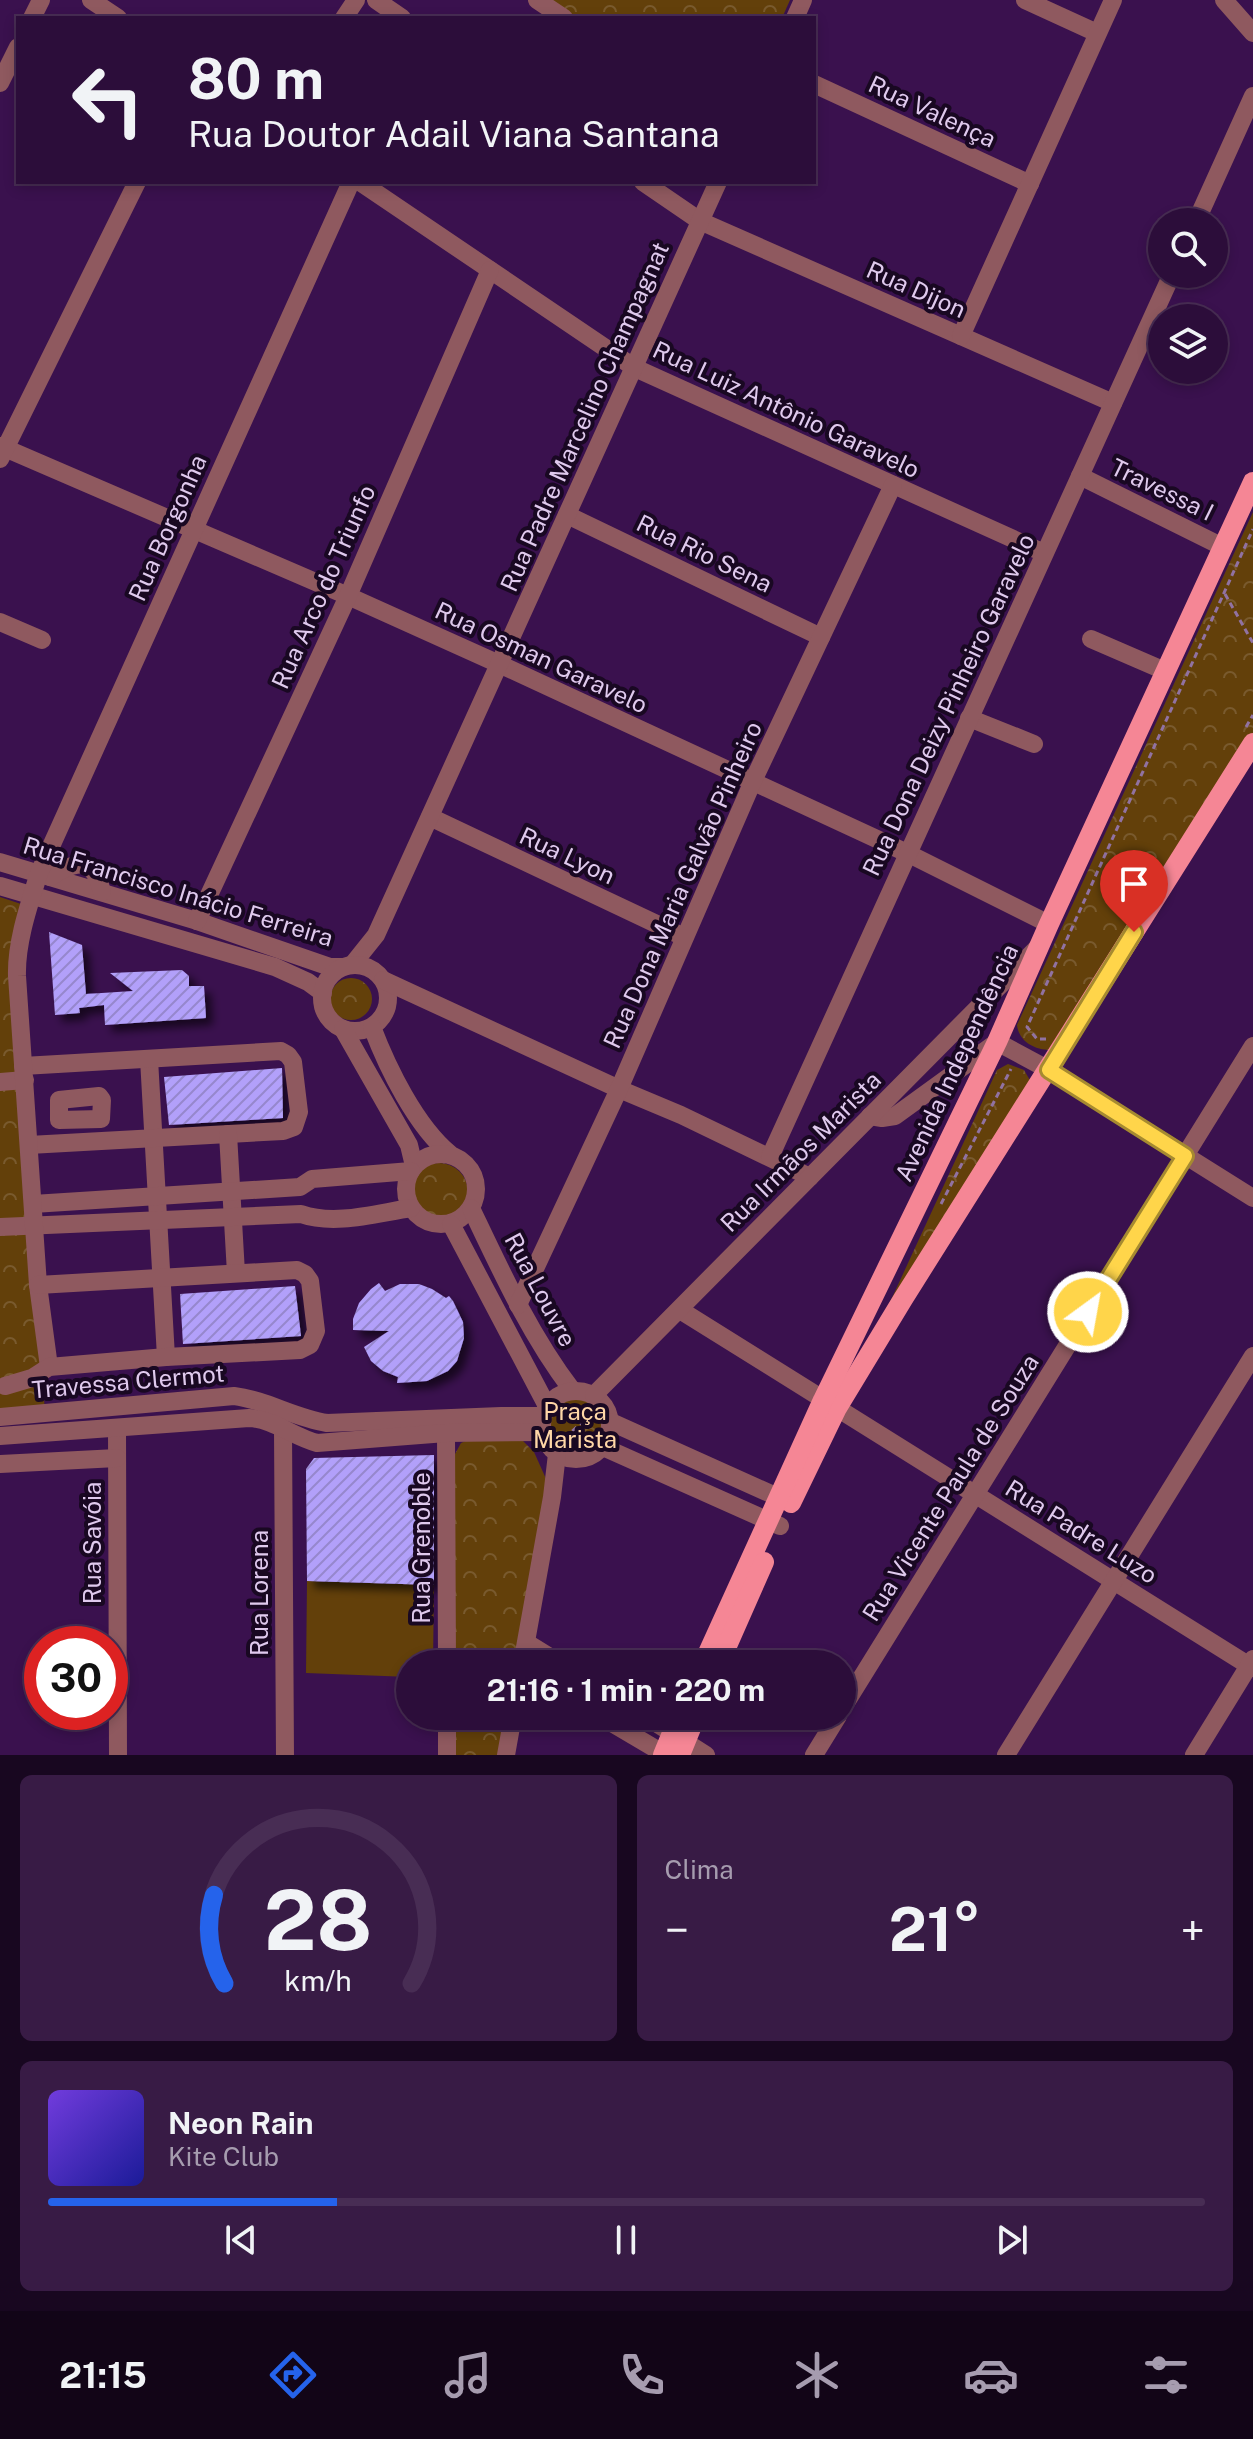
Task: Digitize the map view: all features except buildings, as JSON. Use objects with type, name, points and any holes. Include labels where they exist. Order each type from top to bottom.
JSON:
[{"type":"main road","name":"Avenida Independência","points":[[710,1650],[830,1404],[1165,671],[1215,588],[1223,547],[1253,482]]},
{"type":"main road","name":"Avenida Independência","points":[[830,1404],[903,1299],[1250,756]]},
{"type":"main road","name":"Avenida Independência","points":[[724,1650],[774,1523]]},
{"type":"street","points":[[91,0],[115,16]]},
{"type":"street","points":[[376,0],[399,16]]},
{"type":"street","points":[[537,0],[561,16]]},
{"type":"street","points":[[1025,0],[1097,33]]},
{"type":"street","points":[[961,336],[1113,0]]},
{"type":"street","points":[[1224,0],[1253,33]]},
{"type":"street","points":[[0,83],[16,51]]},
{"type":"street","name":"Rua Valença","points":[[816,85],[1030,184]]},
{"type":"street","points":[[1202,208],[1253,96]]},
{"type":"street","points":[[2,450],[136,184]]},
{"type":"street","name":"Rua Borgonha","points":[[49,1367],[38,1285],[17,965],[32,895],[44,875],[194,529],[350,184]]},
{"type":"street","name":"Rua Luiz Antônio Garavelo","points":[[363,184],[635,368],[1044,553]]},
{"type":"street","name":"Rua Dijon","points":[[646,184],[700,221],[1113,403]]},
{"type":"street","name":"Rua Padre Marcelino Champagnat","points":[[347,966],[376,935],[717,184]]},
{"type":"street","name":"Rua Arco do Triunfo","points":[[197,921],[348,596],[490,270]]},
{"type":"street","name":"Rua Dona Deizy Pinheiro Garavelo","points":[[770,1157],[1166,288]]},
{"type":"street","name":"Rua Osman Garavelo","points":[[2,450],[348,596],[753,781],[907,853],[1046,933]]},
{"type":"street","name":"Travessa I","points":[[1080,476],[1223,547]]},
{"type":"street","name":"Rua Dona Maria Galvão Pinheiro","points":[[518,1305],[619,1089],[753,781],[893,485]]},
{"type":"street","name":"Rua Rio Sena","points":[[567,515],[821,637]]},
{"type":"street","points":[[0,622],[42,640]]},
{"type":"street","points":[[1091,639],[1165,671]]},
{"type":"street","points":[[969,718],[1034,744]]},
{"type":"street","name":"Rua Lyon","points":[[430,817],[684,937]]},
{"type":"street","name":"Rua Francisco Inácio Ferreira","points":[[0,862],[197,921],[330,967],[347,966]]},
{"type":"street","name":"Rua Francisco Inácio Ferreira","points":[[0,886],[275,967],[308,982],[323,993]]},
{"type":"street","name":"Rua Irmãos Marista","points":[[594,1395],[1046,933]]},
{"type":"street","name":"Rua Padre Marcelino Champagnat","points":[[376,935],[380,977]]},
{"type":"street","points":[[372,1027],[378,1045],[418,1118],[434,1141],[465,1162],[474,1176],[477,1193],[471,1208],[462,1218],[451,1224],[428,1222],[411,1208],[406,1190],[412,1169],[409,1145],[343,1029],[325,1011],[323,993],[330,977],[347,966],[364,966],[380,977],[810,1177]]},
{"type":"street","points":[[343,1029],[353,1031],[372,1027],[382,1019],[388,1003],[388,991],[380,977]]},
{"type":"street","points":[[870,1116],[895,1116],[997,1042],[1049,1070],[1253,1198]]},
{"type":"street","name":"Rua Vicente Paula de Souza","points":[[856,1686],[1253,1046]]},
{"type":"street","points":[[0,1082],[24,1073],[149,1059],[275,1051],[288,1055],[293,1062],[299,1112],[294,1127],[283,1131],[29,1145]]},
{"type":"street","points":[[149,1059],[166,1357]]},
{"type":"street","points":[[83,1121],[84,1142]]},
{"type":"street","points":[[228,1134],[236,1273]]},
{"type":"street","points":[[33,1204],[300,1187],[312,1179],[412,1169],[427,1157],[450,1154]]},
{"type":"street","points":[[300,1187],[301,1214]]},
{"type":"street","points":[[0,1227],[301,1214],[315,1219],[340,1218],[411,1208]]},
{"type":"street","name":"Rua Louvre","points":[[471,1208],[518,1305],[552,1364],[572,1390]]},
{"type":"street","name":"Rua Louvre","points":[[451,1224],[544,1418]]},
{"type":"street","points":[[5,1386],[32,1378],[49,1367],[300,1350],[310,1345],[316,1331],[308,1277],[292,1270],[38,1285]]},
{"type":"street","name":"Rua Padre Luzo","points":[[680,1310],[1252,1664]]},
{"type":"street","points":[[1006,1755],[1253,1356]]},
{"type":"street","points":[[572,1390],[594,1395],[603,1403],[611,1422],[603,1447],[595,1454],[576,1460],[557,1454],[545,1441],[544,1418],[562,1393],[572,1390]]},
{"type":"street","name":"Travessa Clermot","points":[[0,1417],[234,1396],[268,1403],[311,1421],[327,1423],[501,1416],[544,1418]]},
{"type":"street","points":[[0,1436],[259,1418],[317,1443],[446,1433],[544,1418]]},
{"type":"street","points":[[611,1422],[785,1500]]},
{"type":"street","name":"Rua Savóia","points":[[117,1428],[118,1755]]},
{"type":"street","name":"Rua Lorena","points":[[283,1430],[285,1755]]},
{"type":"street","name":"Rua Grenoble","points":[[446,1433],[447,1650]]},
{"type":"street","points":[[603,1447],[774,1523]]},
{"type":"street","points":[[525,1650],[557,1454]]},
{"type":"street","points":[[0,1464],[117,1458]]},
{"type":"street","points":[[552,1497],[576,1460]]},
{"type":"street","points":[[527,1643],[538,1650]]},
{"type":"street","points":[[1194,1755],[1252,1664]]},
{"type":"street","points":[[447,1730],[447,1755]]},
{"type":"street","points":[[506,1755],[510,1730]]},
{"type":"street","points":[[636,1730],[706,1755]]},
{"type":"street","points":[[814,1755],[829,1730]]},
{"type":"path","points":[[1027,1027],[1215,588],[1253,529]]},
{"type":"path","points":[[1215,588],[1253,643]]},
{"type":"path","points":[[937,1213],[1020,1054]]},
{"type":"green space","points":[[550,0],[790,0],[783,16],[574,16]]},
{"type":"green space","points":[[1253,512],[1253,733],[1051,1050],[1034,1047],[1024,1040],[1017,1025]]},
{"type":"green space","points":[[0,897],[27,906],[19,1012],[45,1414],[0,1417]]},
{"type":"green space","points":[[351,978],[366,984],[372,999],[366,1014],[351,1020],[336,1014],[330,999],[336,984]]},
{"type":"green space","points":[[1008,1064],[1024,1070],[1031,1082],[885,1313],[997,1070]]},
{"type":"green space","points":[[439,1163],[450,1165],[459,1172],[466,1181],[466,1203],[459,1212],[450,1219],[439,1221],[428,1219],[419,1212],[412,1203],[410,1192],[412,1181],[419,1172],[428,1165]]},
{"type":"green space","name":"Praça Marista","points":[[575,1398],[595,1406],[603,1426],[595,1446],[575,1454],[555,1446],[547,1426],[555,1406]]},
{"type":"green space","points":[[468,1440],[522,1440],[534,1452],[547,1481],[517,1650],[455,1650],[455,1454],[461,1443]]},
{"type":"green space","points":[[307,1581],[434,1585],[433,1650],[396,1650],[396,1676],[306,1673]]},
{"type":"green space","points":[[455,1730],[503,1730],[499,1755],[456,1755]]},
{"type":"route","points":[[1088,1312],[1185,1156],[1049,1070],[1134,932]]}]
